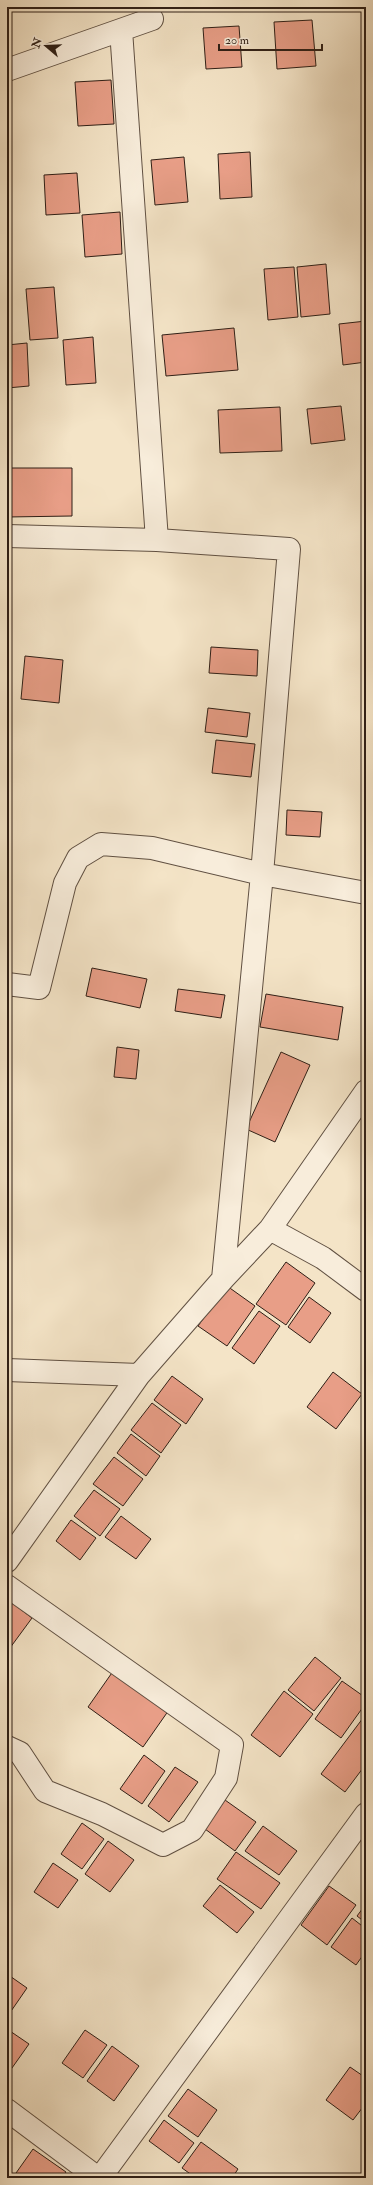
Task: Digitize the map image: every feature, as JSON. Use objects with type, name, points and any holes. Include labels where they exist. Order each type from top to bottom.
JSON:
[{"type":"street","points":[[7,70],[152,19]]},
{"type":"street","points":[[120,30],[157,540]]},
{"type":"street","points":[[7,536],[157,540],[289,549],[262,874],[223,1279]]},
{"type":"street","points":[[7,984],[39,988],[65,883],[78,858],[101,844],[152,848],[262,874],[366,893]]},
{"type":"street","points":[[7,1561],[139,1375],[223,1279],[270,1229],[366,1091]]},
{"type":"street","points":[[270,1229],[323,1258],[366,1290]]},
{"type":"street","points":[[7,1370],[139,1375]]},
{"type":"street","points":[[7,1586],[232,1745],[226,1778],[192,1830],[163,1845],[102,1814],[45,1791],[20,1753],[7,1746]]},
{"type":"street","points":[[7,2110],[99,2178],[366,1814]]},
{"type":"building","points":[[312,20],[316,66],[277,69],[274,22]]},
{"type":"building","points":[[239,26],[242,67],[206,69],[203,28]]},
{"type":"building","points":[[111,80],[114,124],[78,126],[75,82]]},
{"type":"building","points":[[250,152],[252,197],[220,199],[218,154]]},
{"type":"building","points":[[184,157],[188,202],[155,205],[151,160]]},
{"type":"building","points":[[77,173],[80,213],[46,215],[44,175]]},
{"type":"building","points":[[120,212],[122,254],[85,257],[82,215]]},
{"type":"building","points":[[326,264],[330,314],[301,317],[297,267]]},
{"type":"building","points":[[294,267],[298,317],[268,320],[264,269]]},
{"type":"building","points":[[54,287],[58,338],[30,340],[26,289]]},
{"type":"building","points":[[366,321],[366,362],[343,365],[339,324]]},
{"type":"building","points":[[234,328],[238,370],[166,376],[162,335]]},
{"type":"building","points":[[93,337],[96,383],[66,385],[63,340]]},
{"type":"building","points":[[27,343],[29,386],[7,388],[7,345]]},
{"type":"building","points":[[341,406],[345,440],[311,444],[307,409]]},
{"type":"building","points":[[280,407],[282,451],[220,453],[218,410]]},
{"type":"building","points":[[7,468],[72,468],[72,516],[7,517]]},
{"type":"building","points":[[211,647],[258,650],[257,676],[209,673]]},
{"type":"building","points":[[25,656],[63,660],[59,703],[21,699]]},
{"type":"building","points":[[208,708],[250,713],[247,737],[205,732]]},
{"type":"building","points":[[216,740],[255,744],[251,777],[212,773]]},
{"type":"building","points":[[287,810],[322,812],[320,837],[286,835]]},
{"type":"building","points":[[92,968],[147,979],[140,1008],[86,996]]},
{"type":"building","points":[[178,989],[225,995],[221,1018],[175,1011]]},
{"type":"building","points":[[266,994],[343,1007],[338,1040],[260,1027]]},
{"type":"building","points":[[117,1047],[139,1050],[136,1079],[114,1077]]},
{"type":"building","points":[[281,1052],[310,1065],[275,1142],[246,1129]]},
{"type":"building","points":[[286,1262],[315,1283],[286,1325],[256,1304]]},
{"type":"building","points":[[227,1286],[255,1306],[227,1346],[198,1326]]},
{"type":"building","points":[[309,1297],[331,1313],[310,1343],[288,1327]]},
{"type":"building","points":[[259,1311],[280,1326],[254,1364],[232,1348]]},
{"type":"building","points":[[333,1372],[362,1394],[336,1429],[307,1407]]},
{"type":"building","points":[[172,1376],[203,1399],[186,1424],[154,1400]]},
{"type":"building","points":[[152,1403],[181,1425],[161,1453],[131,1430]]},
{"type":"building","points":[[131,1434],[160,1456],[146,1476],[117,1453]]},
{"type":"building","points":[[114,1457],[143,1479],[123,1506],[93,1484]]},
{"type":"building","points":[[94,1490],[120,1509],[100,1536],[74,1516]]},
{"type":"building","points":[[121,1516],[151,1539],[136,1559],[105,1537]]},
{"type":"building","points":[[71,1520],[96,1538],[80,1560],[56,1541]]},
{"type":"building","points":[[7,1599],[32,1618],[7,1652]]},
{"type":"building","points":[[315,1657],[341,1678],[314,1711],[288,1690]]},
{"type":"building","points":[[116,1667],[171,1707],[143,1747],[88,1707]]},
{"type":"building","points":[[342,1681],[366,1698],[366,1703],[341,1738],[315,1719]]},
{"type":"building","points":[[284,1691],[313,1714],[280,1757],[251,1735]]},
{"type":"building","points":[[366,1714],[366,1764],[345,1792],[321,1774]]},
{"type":"building","points":[[144,1755],[165,1771],[142,1804],[120,1789]]},
{"type":"building","points":[[175,1767],[198,1782],[169,1822],[148,1806]]},
{"type":"building","points":[[225,1800],[256,1822],[235,1851],[205,1829]]},
{"type":"building","points":[[82,1823],[104,1839],[82,1869],[61,1854]]},
{"type":"building","points":[[263,1826],[297,1851],[279,1875],[245,1851]]},
{"type":"building","points":[[108,1841],[134,1860],[110,1892],[85,1874]]},
{"type":"building","points":[[236,1852],[280,1883],[261,1909],[217,1879]]},
{"type":"building","points":[[53,1863],[78,1880],[58,1908],[34,1892]]},
{"type":"building","points":[[220,1885],[254,1912],[237,1933],[203,1906]]},
{"type":"building","points":[[329,1886],[356,1905],[327,1945],[301,1925]]},
{"type":"building","points":[[366,1904],[366,1923],[357,1916]]},
{"type":"building","points":[[352,1918],[366,1929],[366,1951],[356,1965],[331,1947]]},
{"type":"building","points":[[7,1974],[27,1988],[7,2017]]},
{"type":"building","points":[[7,2029],[29,2044],[7,2075]]},
{"type":"building","points":[[85,2030],[107,2045],[83,2078],[62,2063]]},
{"type":"building","points":[[112,2046],[139,2066],[114,2101],[87,2081]]},
{"type":"building","points":[[350,2067],[366,2078],[366,2103],[353,2120],[326,2100]]},
{"type":"building","points":[[188,2089],[217,2110],[198,2137],[168,2116]]},
{"type":"building","points":[[164,2120],[194,2143],[179,2163],[149,2141]]},
{"type":"building","points":[[201,2142],[238,2169],[232,2178],[196,2178],[182,2168]]},
{"type":"building","points":[[33,2149],[66,2172],[62,2178],[22,2178],[16,2173]]}]
